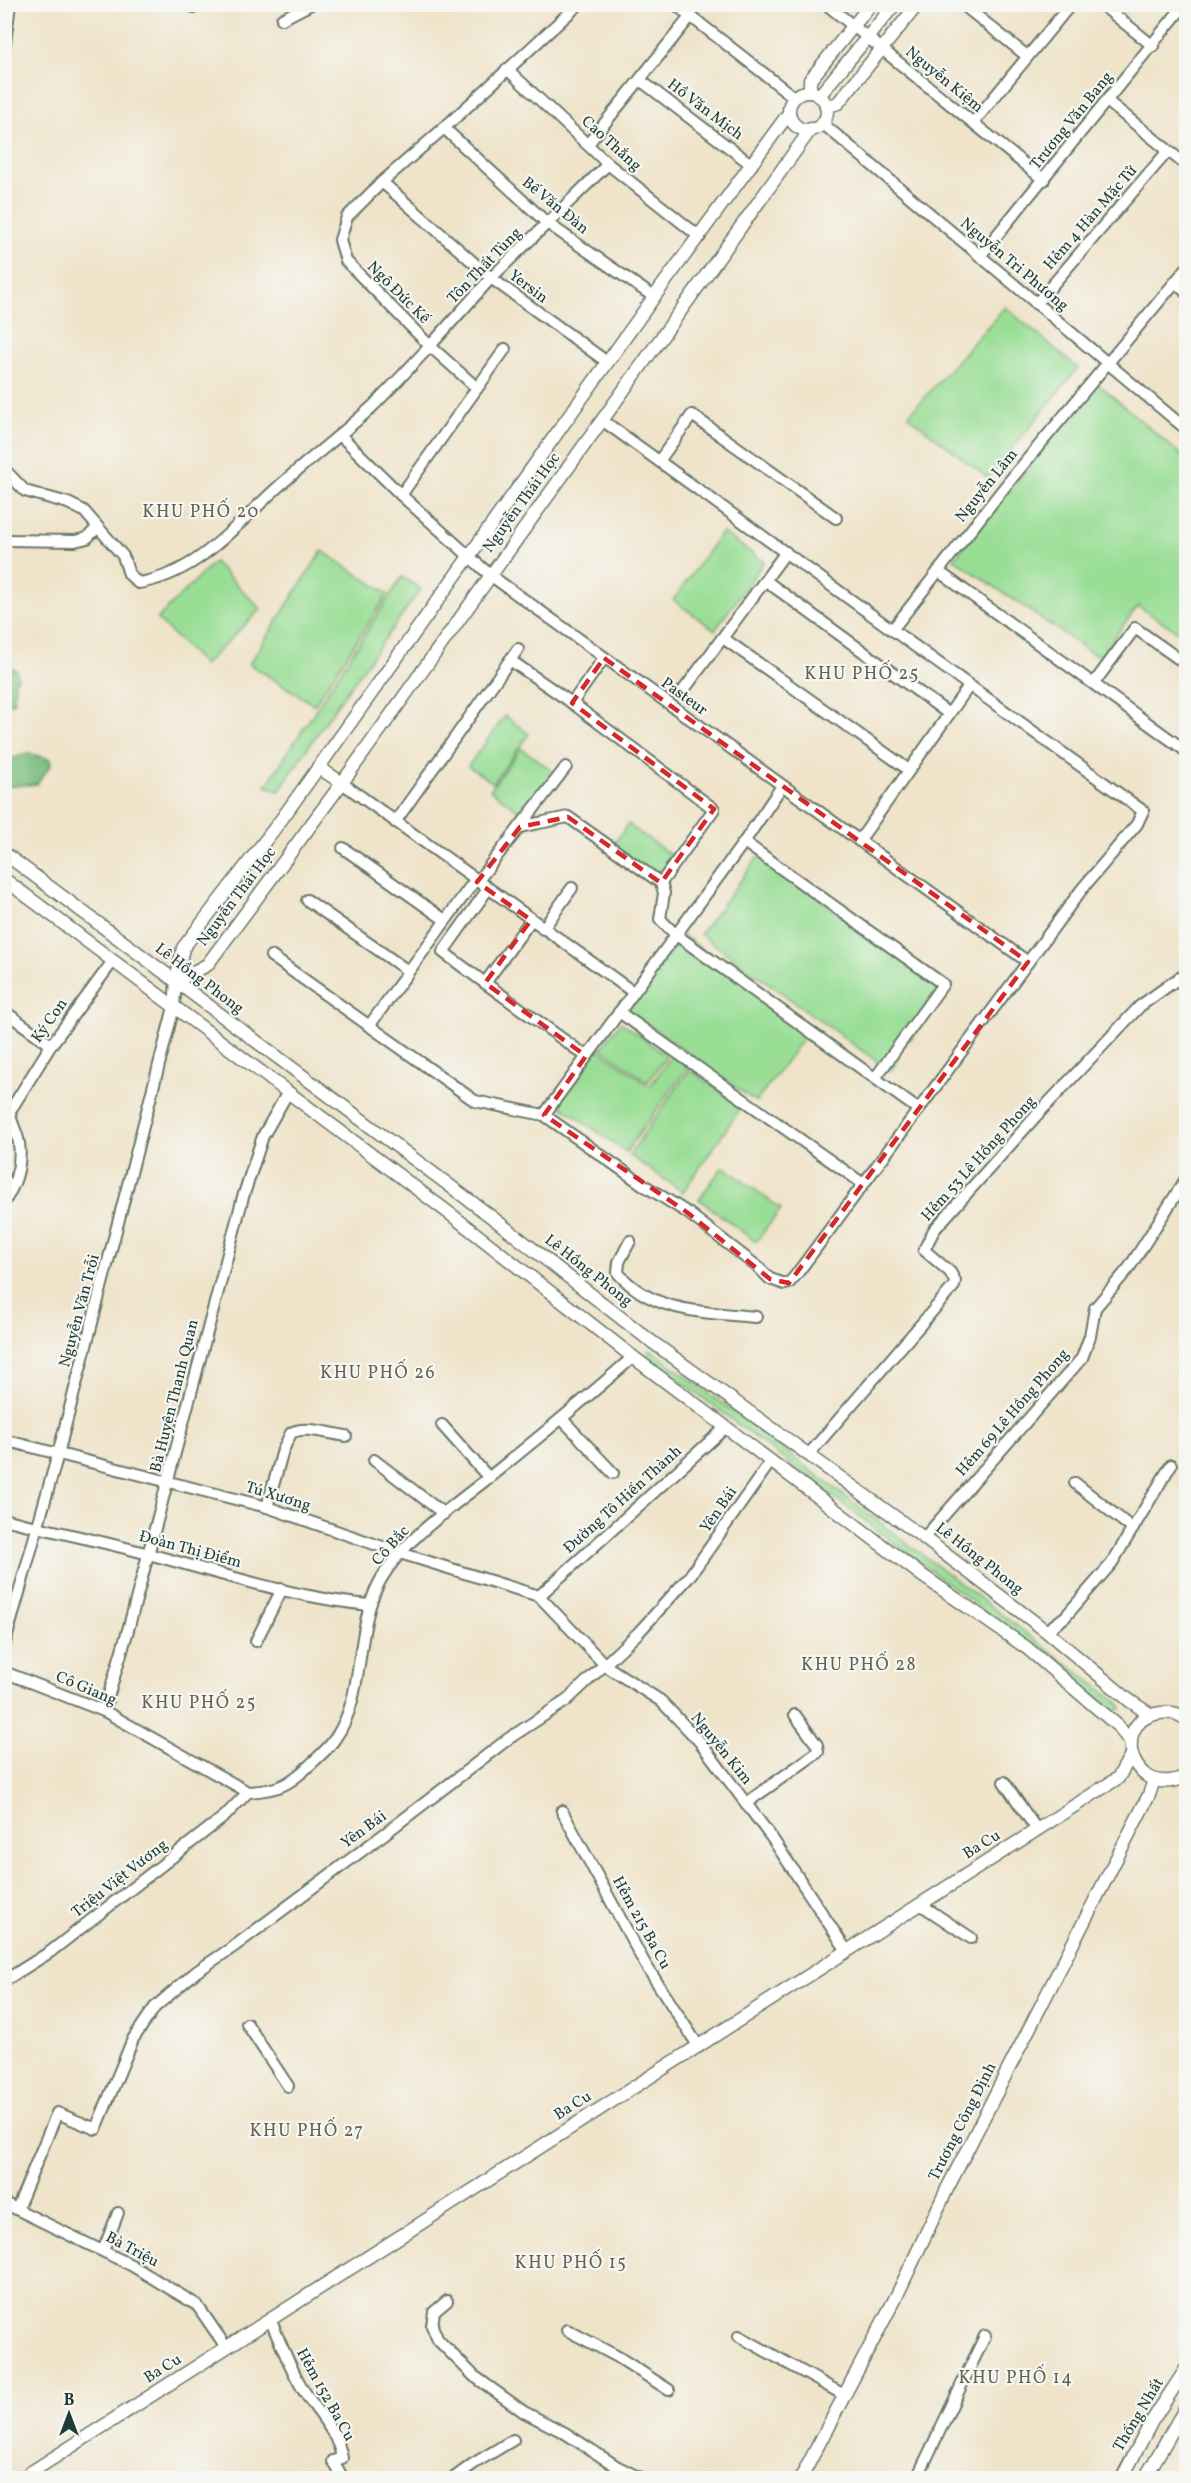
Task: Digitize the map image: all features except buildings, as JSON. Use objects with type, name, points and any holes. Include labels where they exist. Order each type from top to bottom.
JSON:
[{"type":"main road","points":[[871,4],[810,80],[814,94],[826,107],[826,115],[817,126],[804,129],[796,125],[789,113],[790,104],[795,98],[814,94],[868,38],[895,4]]},
{"type":"main road","points":[[826,107],[838,103],[918,4]]},
{"type":"main road","name":"Nguyễn Thái Học","points":[[176,981],[183,948],[318,767],[607,362],[789,113]]},
{"type":"main road","name":"Nguyễn Thái Học","points":[[176,981],[207,965],[342,783],[602,420],[817,126]]},
{"type":"main road","points":[[318,767],[342,783]]},
{"type":"main road","name":"Lê Hồng Phong","points":[[4,853],[480,1208],[648,1339],[924,1538],[1046,1631],[1130,1701],[1151,1715]]},
{"type":"main road","points":[[4,879],[453,1216],[633,1357],[920,1574],[1027,1648],[1118,1726],[1131,1749],[1136,1766],[1144,1774],[1154,1780],[1165,1782],[1186,1776]]},
{"type":"main road","points":[[137,979],[150,962]]},
{"type":"main road","points":[[633,1357],[648,1339]]},
{"type":"main road","points":[[1151,1715],[1174,1713],[1186,1716]]},
{"type":"main road","name":"Ba Cu","points":[[22,2478],[1118,1779],[1131,1749],[1134,1731],[1151,1715]]},
{"type":"main road","name":"Trương Công Định","points":[[801,2478],[898,2293],[952,2178],[1149,1796],[1154,1780]]},
{"type":"main road","name":"Thống Nhất","points":[[1122,2478],[1152,2421],[1186,2369]]},
{"type":"main road","points":[[1145,2478],[1186,2407]]},
{"type":"main road","points":[[1152,2421],[1171,2430]]},
{"type":"street","points":[[4,50],[10,4]]},
{"type":"street","points":[[282,19],[311,4]]},
{"type":"street","name":"Ngô Đức Kế","points":[[98,528],[123,556],[129,574],[138,583],[157,580],[185,567],[213,548],[285,480],[373,406],[430,346],[346,261],[342,254],[340,240],[347,217],[382,182],[579,4]]},
{"type":"street","points":[[675,4],[795,98]]},
{"type":"street","name":"Nguyễn Kiệm","points":[[826,4],[1044,180]]},
{"type":"street","points":[[962,4],[1027,56]]},
{"type":"street","points":[[974,123],[1071,4]]},
{"type":"street","points":[[1101,4],[1153,46]]},
{"type":"street","name":"Trương Văn Bang","points":[[980,256],[1185,4]]},
{"type":"street","points":[[588,144],[690,17]]},
{"type":"street","name":"Cao Thắng","points":[[507,69],[608,164],[700,237]]},
{"type":"street","name":"Hồ Văn Mịch","points":[[640,80],[752,165]]},
{"type":"street","points":[[1107,101],[1186,165]]},
{"type":"street","name":"Nguyễn Tri Phương","points":[[817,126],[980,256],[1186,429]]},
{"type":"street","name":"Bế Văn Đàn","points":[[444,128],[547,223],[654,297]]},
{"type":"street","name":"Hẻm 4 Hàn Mặc Tử","points":[[1036,304],[1168,151]]},
{"type":"street","name":"Tôn Thất Tùng","points":[[430,346],[491,278],[608,164]]},
{"type":"street","name":"Yersin","points":[[382,182],[491,278],[607,362]]},
{"type":"street","name":"Nguyễn Lâm","points":[[892,630],[1107,363],[1186,269]]},
{"type":"street","points":[[1175,282],[1186,292]]},
{"type":"street","points":[[430,346],[477,388]]},
{"type":"street","points":[[401,495],[505,349]]},
{"type":"street","points":[[659,461],[692,416],[836,518]]},
{"type":"street","points":[[271,956],[475,1101],[544,1115],[642,1184],[688,1213],[770,1279],[782,1284],[792,1281],[862,1183],[919,1110],[1082,889],[1137,824],[1143,811],[602,420]]},
{"type":"street","name":"Pasteur","points":[[340,435],[401,495],[490,575],[1028,962]]},
{"type":"street","points":[[4,469],[25,490],[68,503],[84,511],[98,528],[87,538],[75,541],[4,540]]},
{"type":"street","points":[[683,691],[786,552]]},
{"type":"street","points":[[938,571],[1186,751]]},
{"type":"street","points":[[766,581],[950,714]]},
{"type":"street","points":[[1094,683],[1135,628],[1186,664]]},
{"type":"street","points":[[723,638],[909,770]]},
{"type":"street","points":[[395,822],[518,649]]},
{"type":"street","points":[[572,703],[604,658]]},
{"type":"street","points":[[510,660],[572,703],[714,809],[661,883]]},
{"type":"street","points":[[859,841],[969,686]]},
{"type":"street","points":[[369,1026],[445,920],[566,767]]},
{"type":"street","points":[[342,783],[633,992]]},
{"type":"street","points":[[544,1115],[744,842],[782,786]]},
{"type":"street","points":[[520,827],[568,817],[661,883],[664,893],[660,919],[675,934],[919,1110]]},
{"type":"street","points":[[744,842],[942,984],[876,1077]]},
{"type":"street","points":[[343,848],[445,920]]},
{"type":"street","points":[[543,929],[572,888]]},
{"type":"street","points":[[488,890],[443,952],[586,1056]]},
{"type":"street","points":[[308,900],[408,971]]},
{"type":"street","points":[[485,983],[531,920]]},
{"type":"street","name":"Ký Con","points":[[4,1203],[15,1186],[19,1163],[19,1144],[7,1110],[51,1045],[113,961]]},
{"type":"street","name":"Hẻm 53 Lê Hồng Phong","points":[[809,1454],[954,1286],[956,1281],[950,1272],[924,1250],[934,1230],[1140,1006],[1183,980]]},
{"type":"street","name":"Nguyễn Văn Trỗi","points":[[4,1646],[58,1454],[174,1007],[176,981]]},
{"type":"street","points":[[4,1011],[51,1045]]},
{"type":"street","points":[[619,1012],[862,1183]]},
{"type":"street","name":"Bà Huyện Thanh Quan","points":[[104,1711],[149,1554],[243,1197],[263,1136],[288,1092]]},
{"type":"street","name":"Hẻm 69 Lê Hồng Phong","points":[[924,1538],[1082,1358],[1090,1336],[1095,1308],[1129,1268],[1186,1179]]},
{"type":"street","points":[[630,1241],[619,1262],[618,1273],[657,1302],[676,1308],[756,1317]]},
{"type":"street","name":"Cô Bắc","points":[[248,1792],[284,1786],[334,1740],[344,1722],[350,1704],[369,1605],[379,1582],[400,1553],[633,1357]]},
{"type":"street","points":[[562,1419],[614,1473]]},
{"type":"street","points":[[442,1425],[489,1478]]},
{"type":"street","name":"Đường Tô Hiến Thành","points":[[539,1596],[726,1427]]},
{"type":"street","points":[[267,1507],[283,1450],[291,1433],[299,1430],[346,1436]]},
{"type":"street","name":"Tú Xương","points":[[4,1440],[267,1507],[400,1553],[539,1596]]},
{"type":"street","points":[[374,1460],[444,1514]]},
{"type":"street","name":"Yên Bái","points":[[17,2209],[57,2113],[96,2129],[133,2039],[155,2007],[172,1990],[387,1832],[508,1739],[566,1701],[606,1666],[689,1577],[771,1461]]},
{"type":"street","points":[[1046,1631],[1065,1617],[1112,1563],[1171,1465]]},
{"type":"street","points":[[1075,1483],[1133,1529]]},
{"type":"street","name":"Đoàn Thị Điểm","points":[[4,1519],[282,1589],[334,1601],[369,1605]]},
{"type":"street","points":[[256,1641],[282,1589]]},
{"type":"street","name":"Nguyễn Kim","points":[[539,1596],[606,1666],[661,1701],[700,1742],[746,1803],[847,1951]]},
{"type":"street","name":"Cô Giang","points":[[4,1672],[104,1711],[248,1792]]},
{"type":"street","points":[[746,1803],[818,1752],[817,1745],[795,1715]]},
{"type":"street","points":[[1004,1782],[1037,1830]]},
{"type":"street","name":"Triệu Việt Vương","points":[[4,1981],[68,1939],[225,1816],[248,1792]]},
{"type":"street","name":"Hẻm 215 Ba Cu","points":[[562,1811],[645,1964],[699,2047]]},
{"type":"street","points":[[920,1904],[971,1938]]},
{"type":"street","points":[[247,2024],[288,2086]]},
{"type":"street","name":"Bà Triệu","points":[[4,2203],[59,2232],[103,2251],[197,2305],[226,2348]]},
{"type":"street","points":[[103,2251],[118,2213]]},
{"type":"street","points":[[447,2301],[434,2312],[432,2326],[438,2340],[474,2376],[524,2412],[565,2433],[616,2466],[640,2478]]},
{"type":"street","name":"Hẻm 152 Ba Cu","points":[[270,2319],[302,2387],[325,2418],[340,2448],[342,2458],[333,2462],[343,2478]]},
{"type":"street","points":[[567,2330],[618,2357],[669,2390]]},
{"type":"street","points":[[740,2336],[844,2395]]},
{"type":"street","points":[[916,2478],[985,2336]]},
{"type":"street","points":[[454,2478],[513,2440]]},
{"type":"highlighted area","points":[[604,658],[1028,962],[789,1283],[770,1279],[688,1213],[544,1115],[586,1056],[485,983],[531,920],[477,882],[520,827],[568,817],[661,883],[714,809],[572,703]]},
{"type":"green space","points":[[1005,307],[1078,368],[988,478],[908,416]]},
{"type":"green space","points":[[1097,383],[1186,459],[1186,637],[1138,606],[1101,655],[1093,654],[954,559]]},
{"type":"green space","points":[[722,532],[764,562],[715,630],[673,600]]},
{"type":"green space","points":[[322,551],[388,594],[314,705],[249,664]]},
{"type":"green space","points":[[214,562],[261,609],[204,665],[157,619]]},
{"type":"green space","points":[[402,577],[421,589],[336,706],[279,791],[266,786]]},
{"type":"green space","points":[[11,667],[17,671],[18,678],[15,682],[13,703],[5,704],[5,670]]},
{"type":"green space","points":[[505,716],[529,734],[493,783],[468,766]]},
{"type":"green space","points":[[521,748],[554,772],[524,814],[490,790]]},
{"type":"green space","points":[[28,753],[50,759],[51,765],[37,784],[5,787],[5,761]]},
{"type":"green space","points":[[628,824],[672,856],[658,876],[613,845]]},
{"type":"green space","points":[[759,856],[946,989],[911,1039],[901,1042],[895,1065],[890,1071],[700,934]]},
{"type":"green space","points":[[683,935],[811,1027],[756,1102],[628,1010]]},
{"type":"green space","points":[[621,1022],[667,1056],[648,1082],[601,1048]]},
{"type":"green space","points":[[596,1048],[650,1086],[674,1053],[689,1065],[626,1152],[556,1102]]},
{"type":"green space","points":[[689,1070],[742,1106],[683,1192],[629,1155]]},
{"type":"green space","points":[[723,1166],[781,1209],[756,1242],[699,1199]]},
{"type":"green space","points":[[648,1350],[654,1352],[1120,1704],[1122,1709],[1115,1710],[649,1357]]},
{"type":"district","name":"KHU PHỐ 20","points":[[201,512]]},
{"type":"district","name":"KHU PHỐ 25","points":[[862,674]]},
{"type":"district","name":"KHU PHỐ 26","points":[[378,1373]]},
{"type":"district","name":"KHU PHỐ 28","points":[[859,1665]]},
{"type":"district","name":"KHU PHỐ 25","points":[[199,1703]]},
{"type":"district","name":"KHU PHỐ 27","points":[[307,2131]]},
{"type":"district","name":"KHU PHỐ 15","points":[[571,2263]]},
{"type":"district","name":"KHU PHỐ 14","points":[[1016,2378]]}]
